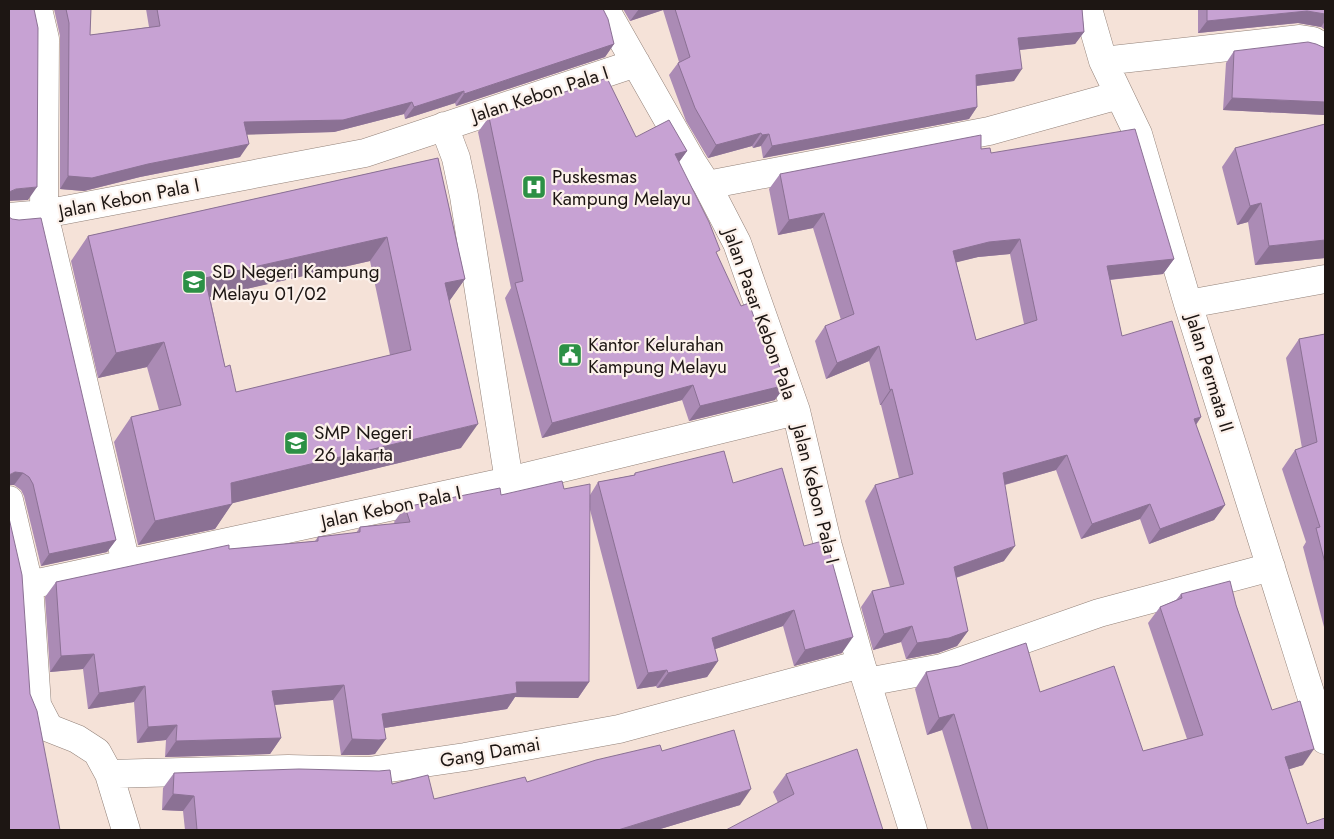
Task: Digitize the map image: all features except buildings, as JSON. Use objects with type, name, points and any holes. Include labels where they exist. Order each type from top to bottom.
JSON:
[{"type":"street","points":[[9,217],[44,214],[45,39],[38,9]]},
{"type":"street","name":"Jalan Pasar Kebon Pala","points":[[605,9],[707,185],[737,243],[796,411]]},
{"type":"street","name":"Jalan Permata II","points":[[1088,9],[1103,61],[1138,134],[1188,304],[1325,740]]},
{"type":"street","points":[[1103,61],[1300,40],[1313,42],[1325,48]]},
{"type":"street","name":"Jalan Kebon Pala I","points":[[126,563],[44,214],[365,153],[636,62]]},
{"type":"street","points":[[707,185],[989,131],[1119,94]]},
{"type":"street","points":[[444,126],[456,158],[464,196],[509,482]]},
{"type":"street","points":[[1188,304],[1325,279]]},
{"type":"street","name":"Jalan Kebon Pala I","points":[[29,585],[509,482],[796,411],[828,546],[864,673],[913,830]]},
{"type":"street","points":[[9,500],[29,585],[37,705],[49,728],[77,739],[97,752],[109,774],[126,830]]},
{"type":"street","name":"Gang Damai","points":[[109,774],[288,769],[369,771],[464,757],[619,729],[864,673],[942,668],[1099,614],[1270,567]]},
{"type":"place","name":"Puskesmas Kampung Melayu","points":[[534,187]]},
{"type":"place","name":"SD Negeri Kampung Melayu 01/02","points":[[194,282]]},
{"type":"place","name":"Kantor Kelurahan Kampung Melayu","points":[[570,355]]},
{"type":"place","name":"SMP Negeri 26 Jakarta","points":[[296,443]]}]
